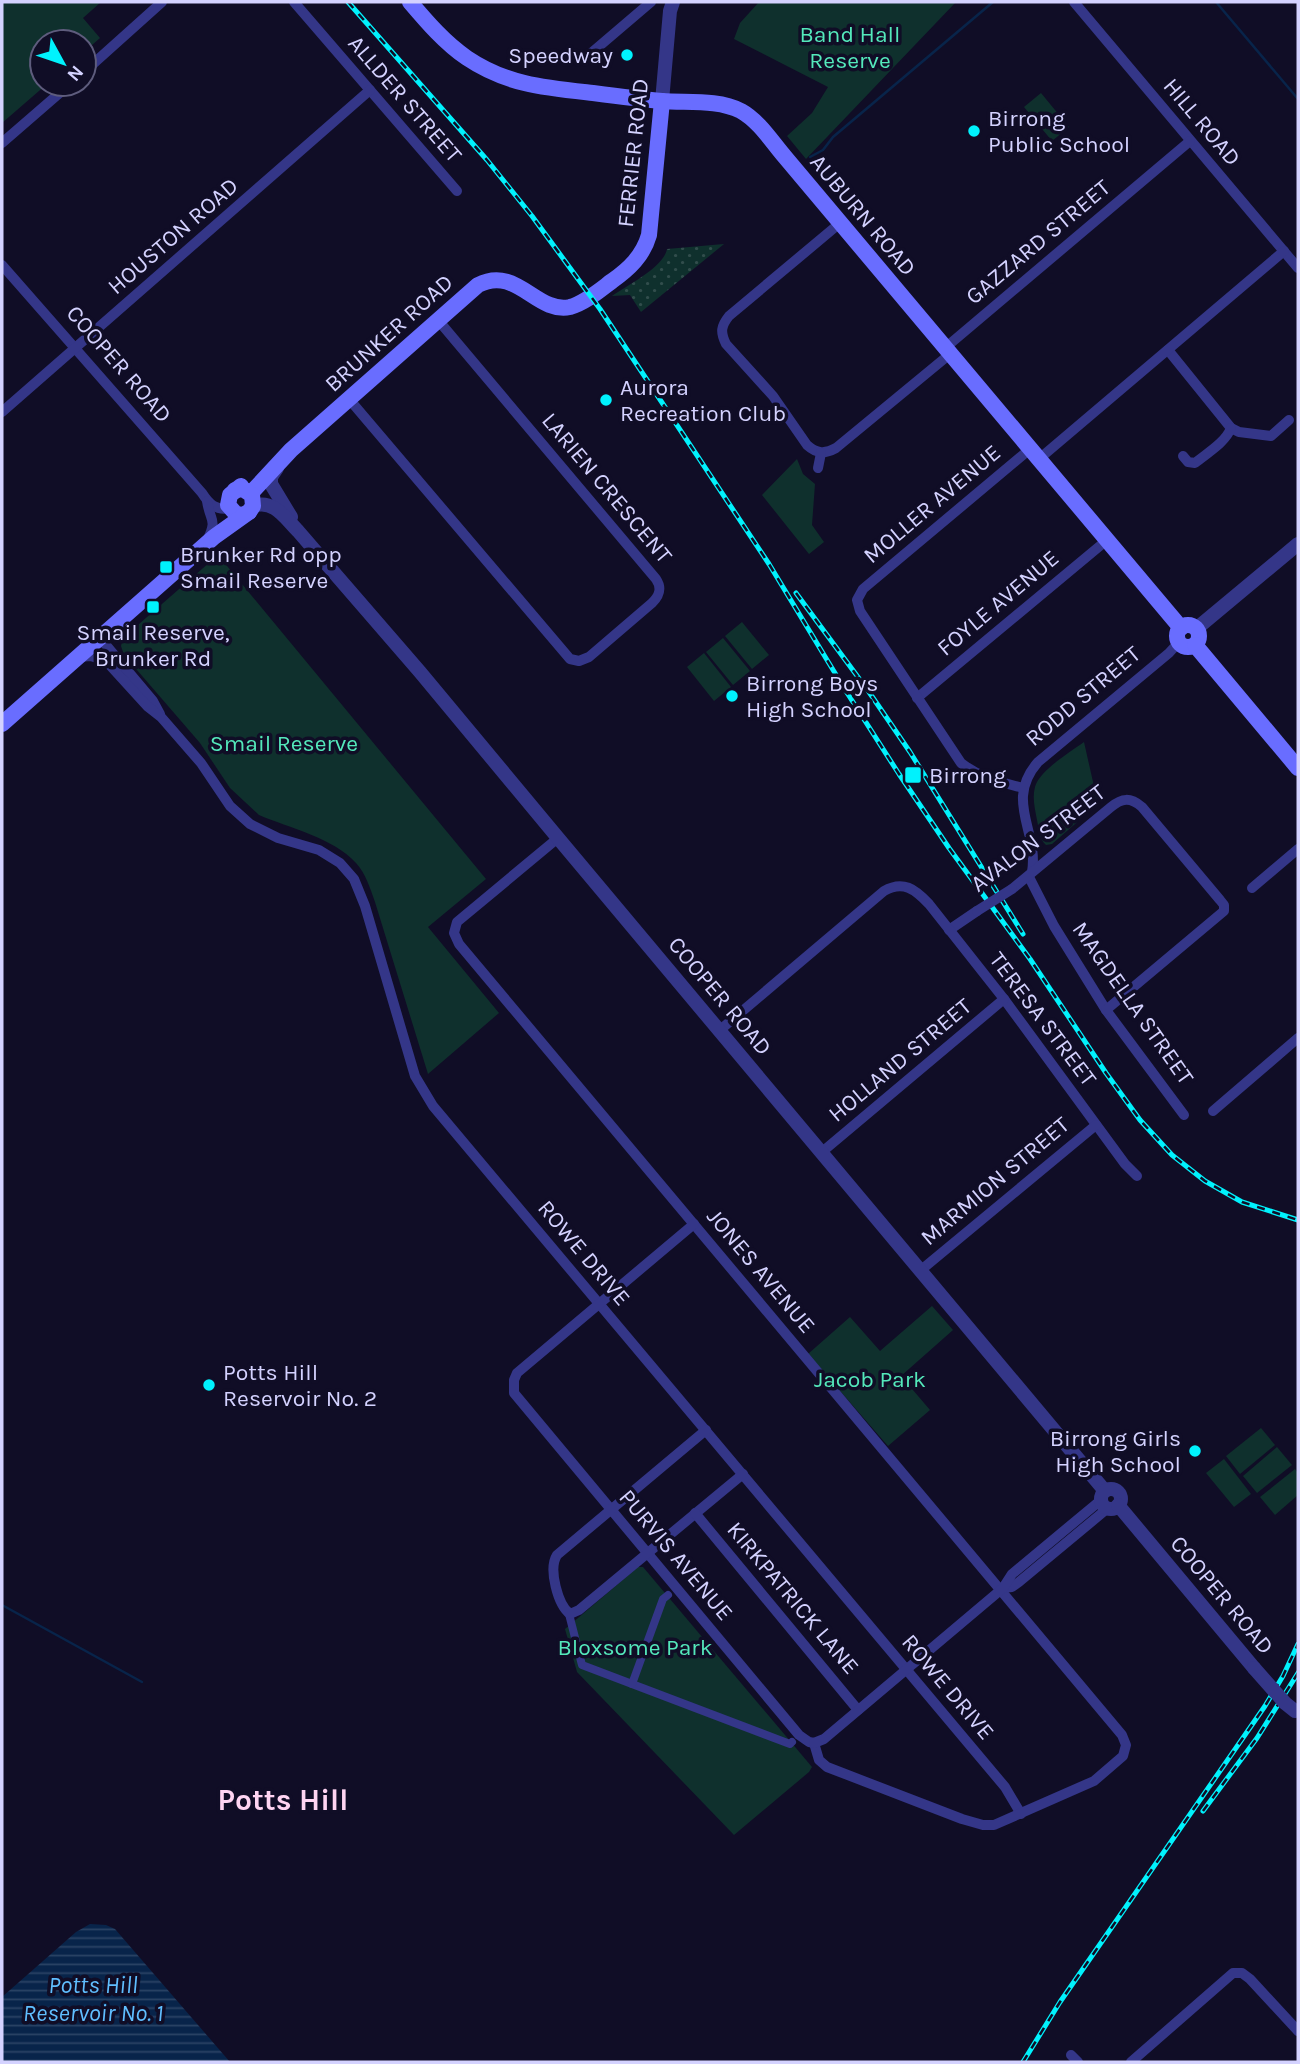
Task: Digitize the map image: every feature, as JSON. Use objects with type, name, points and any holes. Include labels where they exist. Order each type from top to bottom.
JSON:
[{"type":"main road","name":"AUBURN ROAD","points":[[418,5],[454,48],[478,65],[504,78],[532,86],[662,101],[716,104],[741,111],[759,126],[1298,768]]},
{"type":"main road","name":"FERRIER ROAD","points":[[564,307],[580,302],[623,273],[646,244],[651,219],[662,101]]},
{"type":"main road","name":"BRUNKER ROAD","points":[[2,724],[210,540],[241,502],[291,450],[478,285],[494,280],[510,282],[546,303],[564,307]]},
{"type":"street","points":[[98,59],[162,2]]},
{"type":"street","name":"ALLDER STREET","points":[[294,2],[457,191]]},
{"type":"street","points":[[583,60],[651,2]]},
{"type":"street","name":"FERRIER ROAD","points":[[662,101],[673,2]]},
{"type":"street","name":"HILL ROAD","points":[[1074,2],[1298,268]]},
{"type":"street","name":"HOUSTON ROAD","points":[[2,412],[370,90]]},
{"type":"street","points":[[2,143],[54,98]]},
{"type":"street","name":"GAZZARD STREET","points":[[821,453],[836,448],[1190,141]]},
{"type":"street","points":[[818,468],[821,453],[807,445],[773,396],[726,344],[721,330],[729,316],[840,223]]},
{"type":"street","name":"MOLLER AVENUE","points":[[917,698],[858,607],[856,600],[860,592],[1168,350],[1284,251]]},
{"type":"street","name":"COOPER ROAD","points":[[2,265],[205,497]]},
{"type":"street","name":"LARIEN CRESCENT","points":[[349,399],[570,659],[579,662],[589,657],[652,603],[659,593],[656,579],[438,320]]},
{"type":"street","points":[[1168,350],[1231,428],[1239,432],[1271,436],[1289,420]]},
{"type":"street","points":[[1183,456],[1188,462],[1195,463],[1221,442],[1231,428]]},
{"type":"street","points":[[291,450],[271,481],[298,531]]},
{"type":"street","points":[[205,497],[220,509],[263,495],[275,500],[285,509],[298,531]]},
{"type":"street","points":[[205,497],[214,521],[210,540]]},
{"type":"street","name":"COOPER ROAD","points":[[298,531],[429,682],[921,1270],[1108,1501],[1284,1703],[1297,1712]]},
{"type":"street","name":"FOYLE AVENUE","points":[[917,698],[1107,540]]},
{"type":"street","name":"RODD STREET","points":[[1023,788],[1038,762],[1298,544]]},
{"type":"street","name":"ROWE DRIVE","points":[[100,638],[153,701],[161,717]]},
{"type":"street","name":"ROWE DRIVE","points":[[78,657],[95,657],[106,661],[146,706],[161,717],[201,763],[224,799],[250,824],[278,838],[319,850],[348,870],[362,898],[415,1076],[423,1092],[1004,1787],[1021,1814]]},
{"type":"street","points":[[917,698],[961,763],[983,777],[1023,788],[1022,800],[1032,856],[1030,874]]},
{"type":"street","name":"AVALON STREET","points":[[949,930],[1012,889],[1116,803],[1132,800],[1142,807],[1220,900],[1224,911],[1106,1010]]},
{"type":"street","name":"JONES AVENUE","points":[[558,838],[457,922],[454,933],[459,944],[1002,1589],[1122,1735],[1126,1745]]},
{"type":"street","points":[[1252,888],[1298,849]]},
{"type":"street","name":"MAGDELLA STREET","points":[[1030,874],[1054,926],[1106,1010],[1184,1115]]},
{"type":"street","name":"TERESA STREET","points":[[720,1030],[884,891],[896,886],[907,886],[929,904],[1004,999],[1125,1164],[1137,1176]]},
{"type":"street","name":"HOLLAND STREET","points":[[822,1152],[1004,999]]},
{"type":"street","points":[[1213,1111],[1298,1038]]},
{"type":"street","name":"MARMION STREET","points":[[921,1270],[1096,1125]]},
{"type":"street","points":[[600,1305],[694,1224]]},
{"type":"street","name":"PURVIS AVENUE","points":[[600,1305],[517,1373],[514,1392],[799,1735],[814,1743],[820,1760],[827,1768],[962,1819],[994,1825],[1094,1781],[1124,1756],[1126,1745]]},
{"type":"street","points":[[706,1430],[556,1555],[552,1569],[564,1609],[569,1614],[582,1665],[611,1680],[632,1684],[790,1744],[792,1742]]},
{"type":"street","points":[[569,1614],[579,1610],[743,1474]]},
{"type":"street","points":[[814,1743],[824,1739],[1002,1589],[1012,1574],[1108,1501]]},
{"type":"street","name":"KIRKPATRICK LANE","points":[[695,1513],[858,1710]]},
{"type":"street","points":[[632,1684],[663,1599],[668,1595]]},
{"type":"street","points":[[1131,2062],[1233,1973],[1242,1973],[1250,1979],[1298,2031]]},
{"type":"green space","points":[[2,2],[101,2],[83,18],[92,28],[28,28],[28,98],[31,98],[2,123]]},
{"type":"green space","name":"Band Hall Reserve","points":[[759,2],[956,2],[806,159],[787,136],[812,113],[828,87],[734,39],[740,23]]},
{"type":"green space","points":[[1041,93],[1069,127],[1052,141],[1024,107]]},
{"type":"green space","points":[[724,244],[641,312],[630,295],[612,296],[652,269],[667,249]]},
{"type":"green space","points":[[797,459],[803,474],[815,484],[812,525],[824,542],[809,554],[762,495]]},
{"type":"green space","name":"Smail Reserve","points":[[218,555],[486,879],[428,927],[499,1013],[428,1074],[375,902],[359,867],[347,854],[324,840],[259,815],[230,788],[200,743],[124,655],[121,646],[123,638]]},
{"type":"green space","points":[[742,622],[769,655],[752,669],[725,636]]},
{"type":"green space","points":[[723,638],[750,671],[733,685],[706,652]]},
{"type":"green space","points":[[704,653],[731,687],[714,701],[687,667]]},
{"type":"green space","points":[[1084,742],[1098,804],[1052,844],[1046,845],[1039,830],[1034,804],[1035,787],[1049,768]]},
{"type":"green space","name":"Jacob Park","points":[[932,1306],[953,1330],[901,1376],[930,1410],[888,1446],[808,1354],[850,1317],[880,1351]]},
{"type":"green space","points":[[1261,1428],[1275,1445],[1240,1474],[1226,1456]]},
{"type":"green space","points":[[1277,1447],[1292,1465],[1257,1493],[1243,1476]]},
{"type":"green space","points":[[1224,1459],[1251,1494],[1234,1507],[1206,1473]]},
{"type":"green space","points":[[1295,1469],[1298,1473],[1298,1495],[1275,1515],[1260,1497]]},
{"type":"green space","name":"Bloxsome Park","points":[[638,1567],[643,1567],[812,1767],[734,1835],[577,1672],[565,1629]]},
{"type":"water","name":"Potts Hill Reservoir No. 1","points":[[90,1924],[106,1925],[115,1929],[230,2062],[2,2062],[2,1997],[76,1932]]},
{"type":"waterway","points":[[810,157],[823,150],[833,137],[993,2]]},
{"type":"waterway","points":[[1216,2],[1298,99]]},
{"type":"waterway","points":[[2,1605],[142,1682]]},
{"type":"railway","points":[[348,2],[487,160],[600,309],[769,564],[899,774],[1140,1120],[1172,1155],[1205,1181],[1242,1202],[1298,1220]]},
{"type":"railway","points":[[796,593],[910,752],[1023,934]]},
{"type":"railway","points":[[1023,2062],[1060,2002],[1265,1706],[1298,1644]]},
{"type":"railway","points":[[1203,1811],[1257,1738],[1298,1673]]},
{"type":"place","name":"Speedway","points":[[627,55]]},
{"type":"place","name":"Birrong Public School","points":[[974,131]]},
{"type":"place","name":"Aurora Recreation Club","points":[[606,400]]},
{"type":"place","name":"Brunker Rd opp Smail Reserve","points":[[166,567]]},
{"type":"place","name":"Smail Reserve, Brunker Rd","points":[[153,607]]},
{"type":"place","name":"Birrong Boys High School","points":[[732,696]]},
{"type":"place","name":"Birrong","points":[[913,775]]},
{"type":"place","name":"Potts Hill Reservoir No. 2","points":[[209,1385]]},
{"type":"place","name":"Birrong Girls High School","points":[[1195,1451]]},
{"type":"district","name":"Potts Hill","points":[[283,1800]]}]
